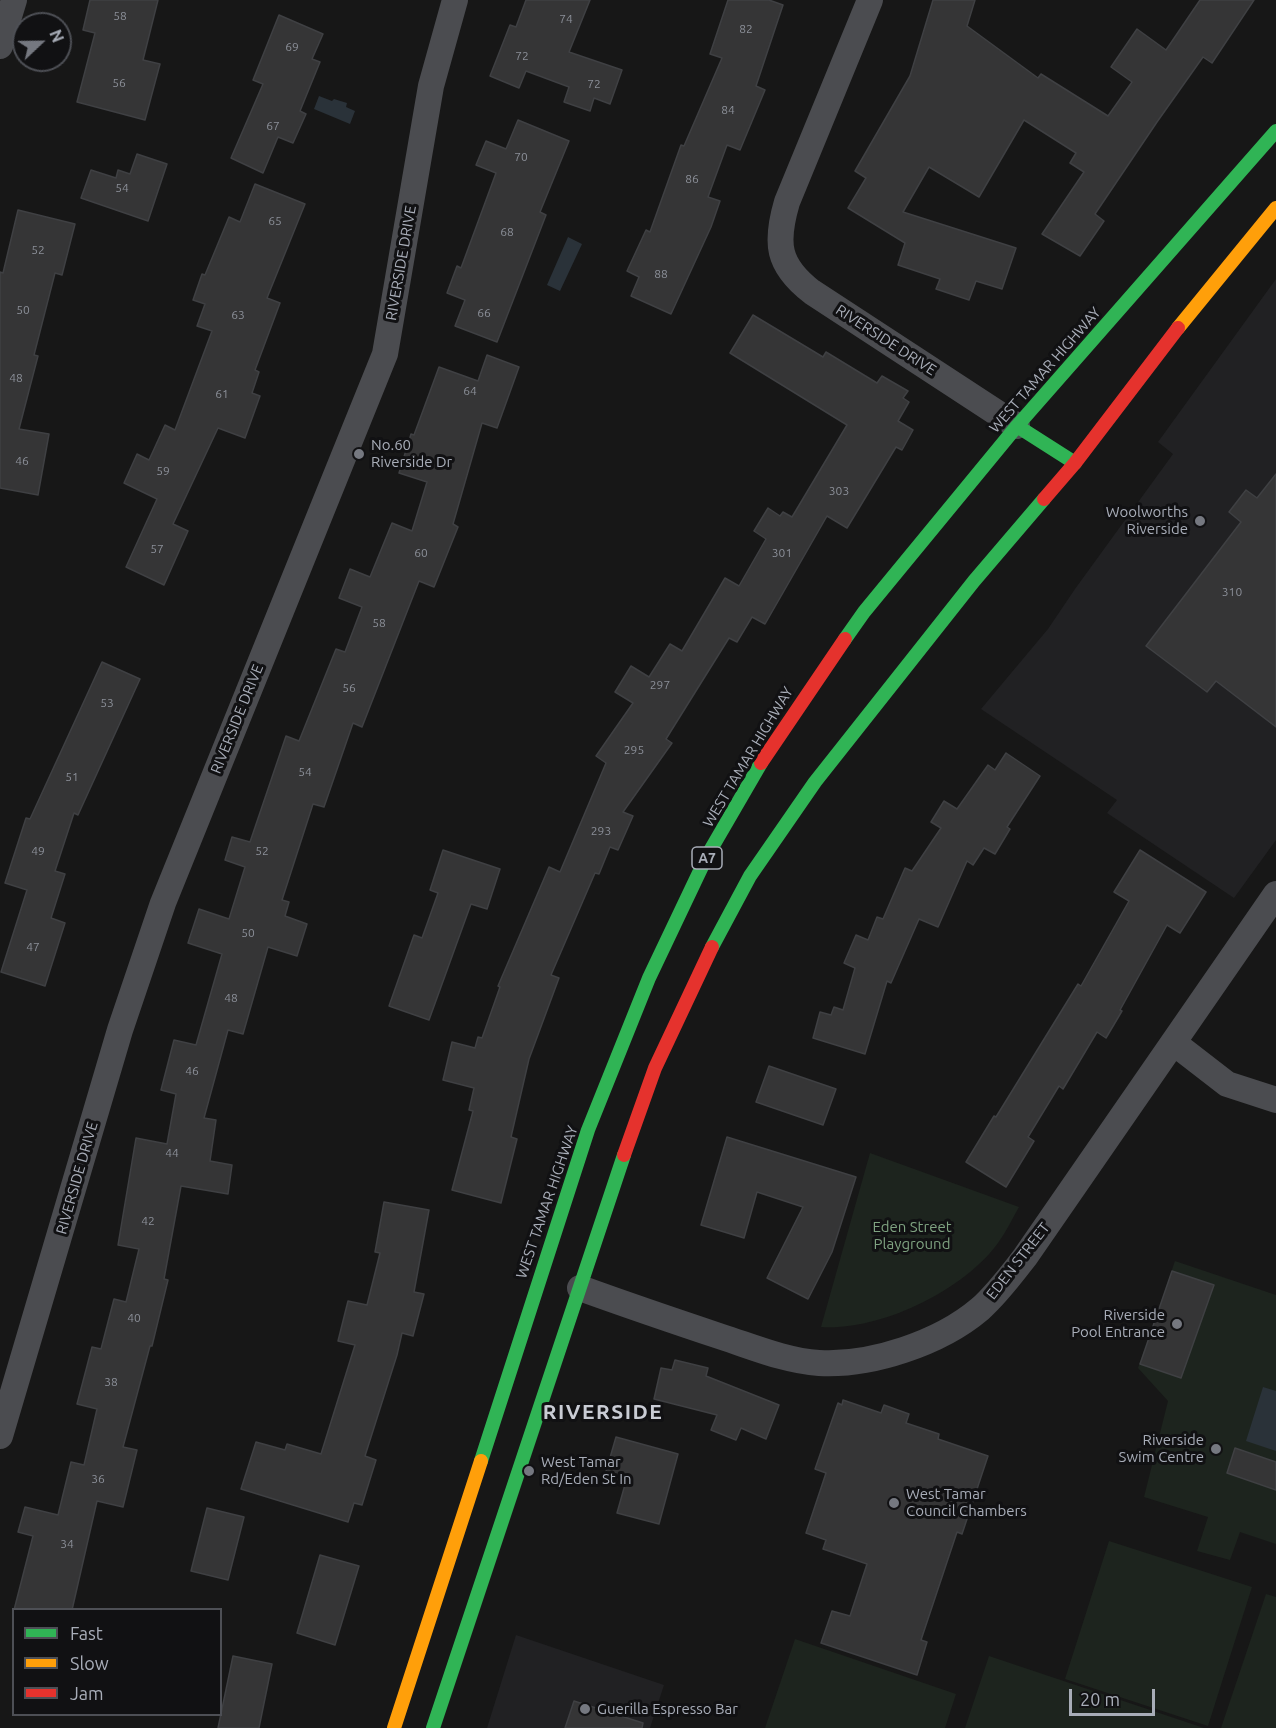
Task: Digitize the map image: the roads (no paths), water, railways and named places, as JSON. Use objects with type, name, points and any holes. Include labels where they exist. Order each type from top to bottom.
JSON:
[{"type":"highway","name":"WEST TAMAR HIGHWAY","points":[[394,1728],[588,1130],[644,989],[707,856],[768,751],[864,612],[1017,426],[1276,131]]},
{"type":"highway","points":[[433,1728],[655,1068],[702,965],[750,876],[815,782],[974,581],[1075,463],[1144,371],[1276,208]]},
{"type":"highway","points":[[1017,426],[1075,463]]},
{"type":"street","points":[[0,46],[14,0]]},
{"type":"street","name":"RIVERSIDE DRIVE","points":[[0,1436],[120,1030],[163,903],[385,354],[430,86],[455,0]]},
{"type":"street","name":"RIVERSIDE DRIVE","points":[[870,0],[788,202],[779,238],[781,255],[799,282],[1017,426]]},
{"type":"street","name":"EDEN STREET","points":[[580,1288],[777,1355],[818,1363],[855,1361],[882,1356],[937,1336],[958,1325],[1001,1288],[1024,1257],[1276,894]]},
{"type":"street","points":[[1173,1043],[1227,1083],[1276,1100]]},
{"type":"place","name":"No.60 Riverside Dr","points":[[359,454]]},
{"type":"place","name":"Woolworths Riverside","points":[[1200,521]]},
{"type":"place","name":"Riverside Pool Entrance","points":[[1177,1324]]},
{"type":"place","name":"Riverside Swim Centre","points":[[1216,1449]]},
{"type":"place","name":"West Tamar Rd/Eden St In","points":[[529,1471]]},
{"type":"place","name":"West Tamar Council Chambers","points":[[894,1503]]},
{"type":"place","name":"Guerilla Espresso Bar","points":[[585,1709]]},
{"type":"district","name":"RIVERSIDE","points":[[603,1412]]},
{"type":"park label","name":"Eden Street Playground","points":[[912,1236]]}]
